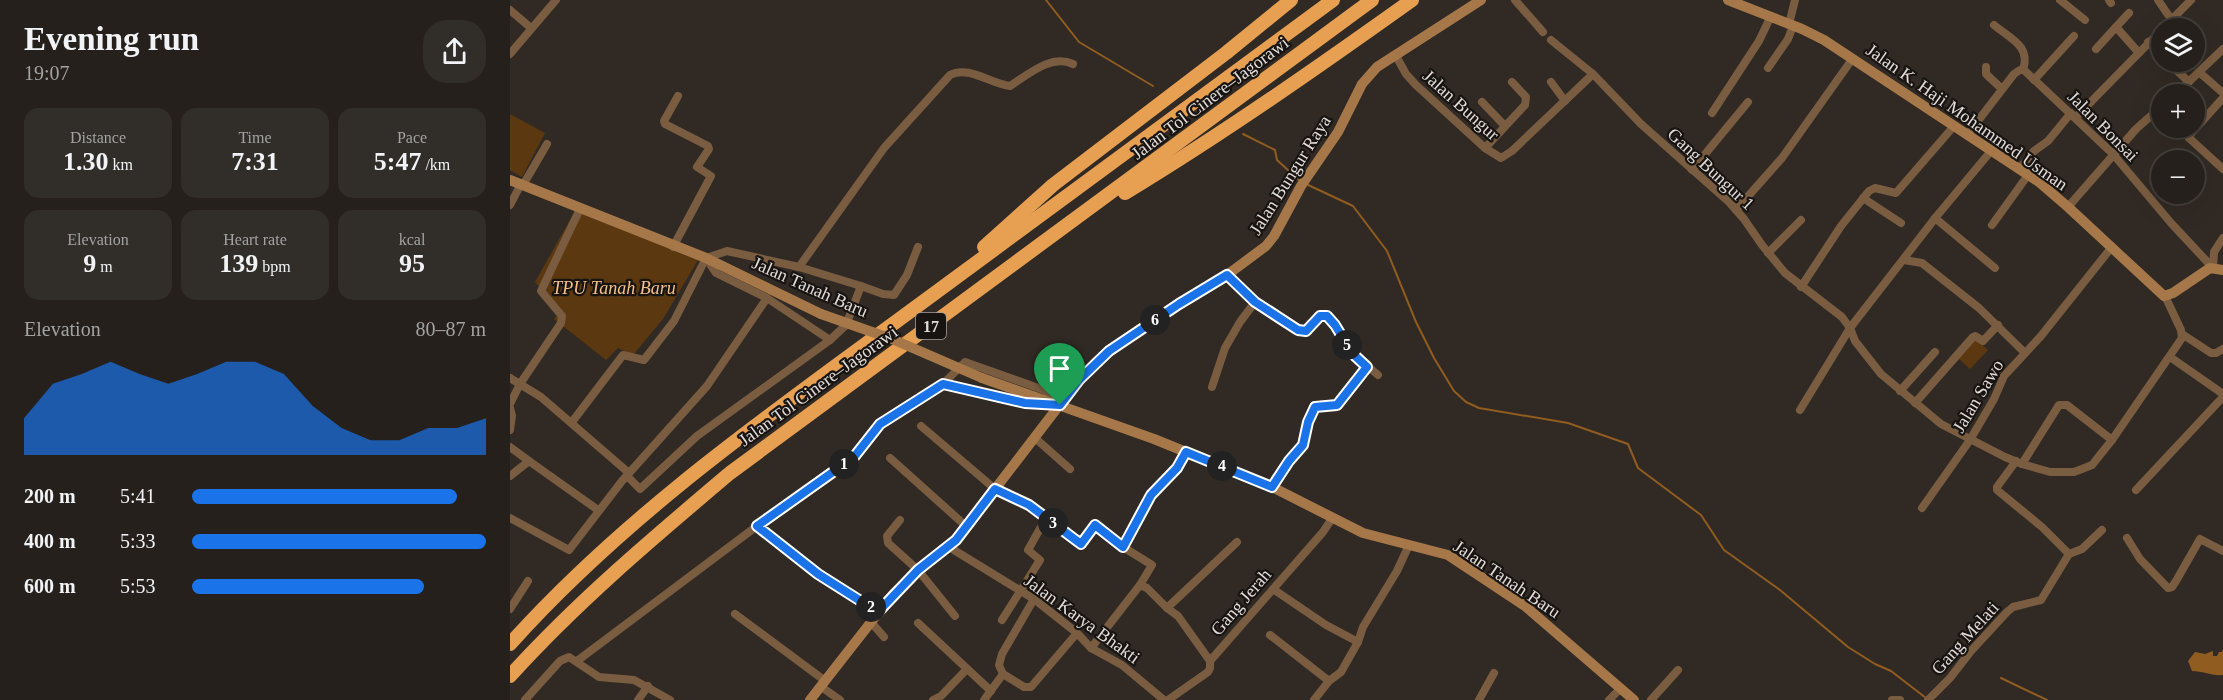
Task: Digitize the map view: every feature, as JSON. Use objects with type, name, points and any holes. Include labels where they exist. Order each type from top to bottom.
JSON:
[{"type":"highway","points":[[925,300],[1053,185],[1226,53],[1291,0]]},
{"type":"highway","name":"Jalan Tol Cinere–Jagorawi","points":[[510,644],[529,622],[619,537],[717,453],[1333,0]]},
{"type":"highway","name":"Jalan Tol Cinere–Jagorawi","points":[[510,676],[545,637],[626,561],[730,473],[1052,238],[1372,0]]},
{"type":"highway","points":[[1052,238],[1193,151],[1412,0]]},
{"type":"street","points":[[510,54],[556,0]]},
{"type":"street","name":"Jalan Bungur Raya","points":[[810,700],[878,612],[918,570],[949,547],[967,527],[1079,380],[1109,351],[1227,275],[1266,246],[1304,182],[1338,132],[1368,76],[1377,67],[1481,0]]},
{"type":"street","points":[[1515,0],[1543,32]]},
{"type":"street","name":"Jalan K. Haji Mohammed Usman","points":[[1728,0],[1824,40],[2024,172],[2068,207],[2165,296]]},
{"type":"street","points":[[1768,68],[1788,39],[1795,0]]},
{"type":"street","points":[[2060,0],[2085,20]]},
{"type":"street","points":[[2157,0],[2170,18]]},
{"type":"street","points":[[2172,18],[2191,0]]},
{"type":"street","points":[[510,10],[531,28]]},
{"type":"street","points":[[2096,50],[2129,13]]},
{"type":"street","points":[[1712,113],[1759,41],[1770,18]]},
{"type":"street","points":[[1967,135],[2014,74],[2023,70],[2026,56],[2023,49],[1994,25]]},
{"type":"street","points":[[2116,27],[2139,53]]},
{"type":"street","points":[[2034,80],[2074,36]]},
{"type":"street","points":[[1992,225],[2034,151],[2048,141],[2151,39]]},
{"type":"street","name":"Gang Bungur 1","points":[[1551,40],[1593,74],[1641,124],[1736,210],[1768,253],[1801,286],[1835,310],[1850,328],[1855,341],[1865,355],[1881,374],[1941,424],[2019,463],[2050,472],[2082,470],[2092,465],[2112,440]]},
{"type":"street","points":[[2148,42],[2151,45]]},
{"type":"street","points":[[2205,66],[2223,49]]},
{"type":"street","name":"Jalan Bungur","points":[[1396,56],[1406,74],[1416,85],[1497,157],[1505,156],[1593,74]]},
{"type":"street","points":[[1736,210],[1782,158],[1853,58]]},
{"type":"street","points":[[799,267],[884,148],[950,75],[958,71],[967,72],[1010,86],[1055,60],[1064,60],[1073,64]]},
{"type":"street","points":[[1986,68],[1986,74],[2002,89]]},
{"type":"street","name":"Jalan Bonsai","points":[[2023,70],[2074,115],[2113,154],[2171,223],[2218,269]]},
{"type":"street","points":[[2178,72],[2189,82],[2199,72],[2223,95],[2188,137],[2223,169]]},
{"type":"street","points":[[1485,148],[1527,101],[1512,82]]},
{"type":"street","points":[[1551,82],[1565,101]]},
{"type":"street","points":[[673,247],[711,176],[697,167],[709,149],[708,146],[665,124],[664,121],[678,96]]},
{"type":"street","points":[[1482,102],[1505,126]]},
{"type":"street","points":[[1692,170],[1748,102]]},
{"type":"street","points":[[2068,207],[2113,154],[2151,115]]},
{"type":"street","points":[[1801,286],[1841,226],[1869,191],[1875,188],[1896,193],[1954,126]]},
{"type":"street","points":[[510,205],[547,144]]},
{"type":"street","points":[[1800,410],[1850,328],[1935,218],[1991,151]]},
{"type":"street","name":"Jalan Tanah Baru","points":[[510,180],[673,247],[706,258],[821,314],[892,339],[982,378],[1273,485],[1363,533],[1438,552],[1455,559],[1531,611],[1634,700]]},
{"type":"street","points":[[1863,198],[1901,223]]},
{"type":"street","points":[[510,430],[512,416],[510,406],[520,384],[561,322],[562,316],[541,291],[580,209]]},
{"type":"street","points":[[1935,218],[1995,268]]},
{"type":"street","points":[[1768,253],[1801,220]]},
{"type":"street","points":[[2223,238],[2214,252],[2218,269],[2165,296],[2182,334],[2211,353],[2223,349]]},
{"type":"street","points":[[572,422],[623,356],[644,360],[674,321],[706,258],[728,251],[799,267],[883,294],[894,295],[907,276],[918,248]]},
{"type":"street","name":"Jalan Sawo","points":[[1922,508],[1970,440],[1994,399],[2004,376],[2070,301],[2111,248]]},
{"type":"street","points":[[706,258],[716,273],[767,298],[831,340]]},
{"type":"street","points":[[1904,260],[1922,263],[1998,325],[2025,353]]},
{"type":"street","points":[[1227,275],[1255,302],[1304,332],[1320,316],[1327,316],[1352,353],[1378,375]]},
{"type":"street","points":[[510,378],[541,397],[572,422],[640,489],[697,436],[831,340],[846,325],[861,286]]},
{"type":"street","points":[[510,518],[569,550],[626,476],[706,387],[767,298]]},
{"type":"street","points":[[1212,387],[1225,348],[1255,302]]},
{"type":"street","points":[[1915,403],[1973,337],[1983,341],[1998,325]]},
{"type":"street","points":[[2069,554],[2042,527],[1997,490],[1997,487],[2019,463],[2059,405],[2067,405],[2112,440],[2170,357],[2182,334]]},
{"type":"street","points":[[1900,391],[1935,352]]},
{"type":"street","points":[[2136,490],[2223,396],[2170,357]]},
{"type":"street","points":[[577,661],[757,526],[854,457],[880,424],[943,384],[965,362],[1044,390],[1060,405]]},
{"type":"street","points":[[1273,485],[1303,445],[1308,422],[1315,407],[1337,405],[1367,367]]},
{"type":"street","points":[[943,384],[1025,403],[1060,405]]},
{"type":"street","points":[[921,426],[995,489],[1029,505],[1081,544],[1095,525],[1152,565],[1140,585],[1091,648]]},
{"type":"street","points":[[1035,438],[1070,469]]},
{"type":"street","points":[[510,447],[598,510]]},
{"type":"street","points":[[1124,546],[1151,495],[1177,468],[1186,452]]},
{"type":"street","points":[[890,458],[967,527]]},
{"type":"street","points":[[510,476],[529,461]]},
{"type":"street","name":"Gang Jerah","points":[[1168,700],[1205,675],[1210,668],[1210,661],[1323,532],[1333,517]]},
{"type":"street","points":[[1002,620],[1040,560],[1028,550],[1046,519]]},
{"type":"street","points":[[900,520],[887,536],[888,543],[918,570],[955,616]]},
{"type":"street","points":[[757,526],[818,574],[878,612]]},
{"type":"street","name":"Gang Melati","points":[[1928,700],[2007,612],[2013,607],[2041,600],[2069,554],[2082,549],[2102,530]]},
{"type":"street","points":[[2127,538],[2140,559],[2168,588],[2176,581],[2200,539],[2223,551]]},
{"type":"street","points":[[1167,608],[1238,542]]},
{"type":"street","points":[[1314,700],[1329,681],[1341,672],[1358,642],[1363,627],[1386,592],[1409,545]]},
{"type":"street","name":"Jalan Karya Bhakti","points":[[949,547],[1034,599],[1077,633],[1091,648],[1122,665],[1164,700]]},
{"type":"street","points":[[510,609],[528,581]]},
{"type":"street","points":[[1140,585],[1148,588],[1178,616],[1210,661]]},
{"type":"street","points":[[1273,589],[1326,625],[1358,642]]},
{"type":"street","points":[[1034,599],[1002,654],[999,665],[1004,674],[1024,687],[1031,687],[1077,633]]},
{"type":"street","points":[[735,614],[840,700]]},
{"type":"street","points":[[870,621],[884,636]]},
{"type":"street","points":[[918,623],[991,691]]},
{"type":"street","points":[[1270,635],[1329,681]]},
{"type":"street","points":[[525,700],[560,661],[570,657],[599,677],[634,680],[670,700]]},
{"type":"street","points":[[933,700],[941,696],[967,669]]},
{"type":"street","points":[[1651,700],[1678,670]]},
{"type":"street","points":[[1479,700],[1494,673]]},
{"type":"street","points":[[984,700],[1004,674]]},
{"type":"street","points":[[639,700],[648,686]]},
{"type":"street","points":[[1609,700],[1621,688]]},
{"type":"street","points":[[1892,700],[1900,700]]},
{"type":"green space","points":[[510,114],[545,133],[522,177],[510,170]]},
{"type":"green space","name":"TPU Tanah Baru","points":[[575,211],[698,260],[663,319],[633,355],[618,348],[606,360],[554,319],[560,310],[535,282]]},
{"type":"green space","points":[[1976,339],[1988,350],[1970,369],[1959,359]]},
{"type":"shaded area","points":[[2223,649],[2223,675],[2192,671],[2188,661],[2195,652],[2205,654],[2213,651],[2213,656],[2217,656]]},
{"type":"waterway","points":[[1046,0],[1079,42],[1153,86]]},
{"type":"waterway","points":[[1243,134],[1275,150],[1277,160],[1301,182]]},
{"type":"waterway","points":[[1306,184],[1353,206],[1387,251],[1416,322],[1434,358],[1454,391],[1466,402],[1479,408],[1568,423],[1628,444],[1638,468],[1701,515],[1724,550],[1780,590],[1848,647],[1891,671],[1926,698]]},
{"type":"waterway","points":[[2001,678],[2047,700]]},
{"type":"route","points":[[1227,275],[1255,302],[1298,330],[1304,332],[1320,316],[1327,316],[1352,353],[1367,367],[1337,405],[1315,407],[1311,412],[1303,445],[1272,487],[1186,452],[1177,468],[1151,495],[1123,547],[1095,525],[1081,544],[1029,505],[995,489],[956,540],[918,570],[878,612],[818,574],[757,526],[854,457],[880,424],[943,384],[1025,403],[1060,405],[1079,380],[1109,351],[1227,275]]}]
